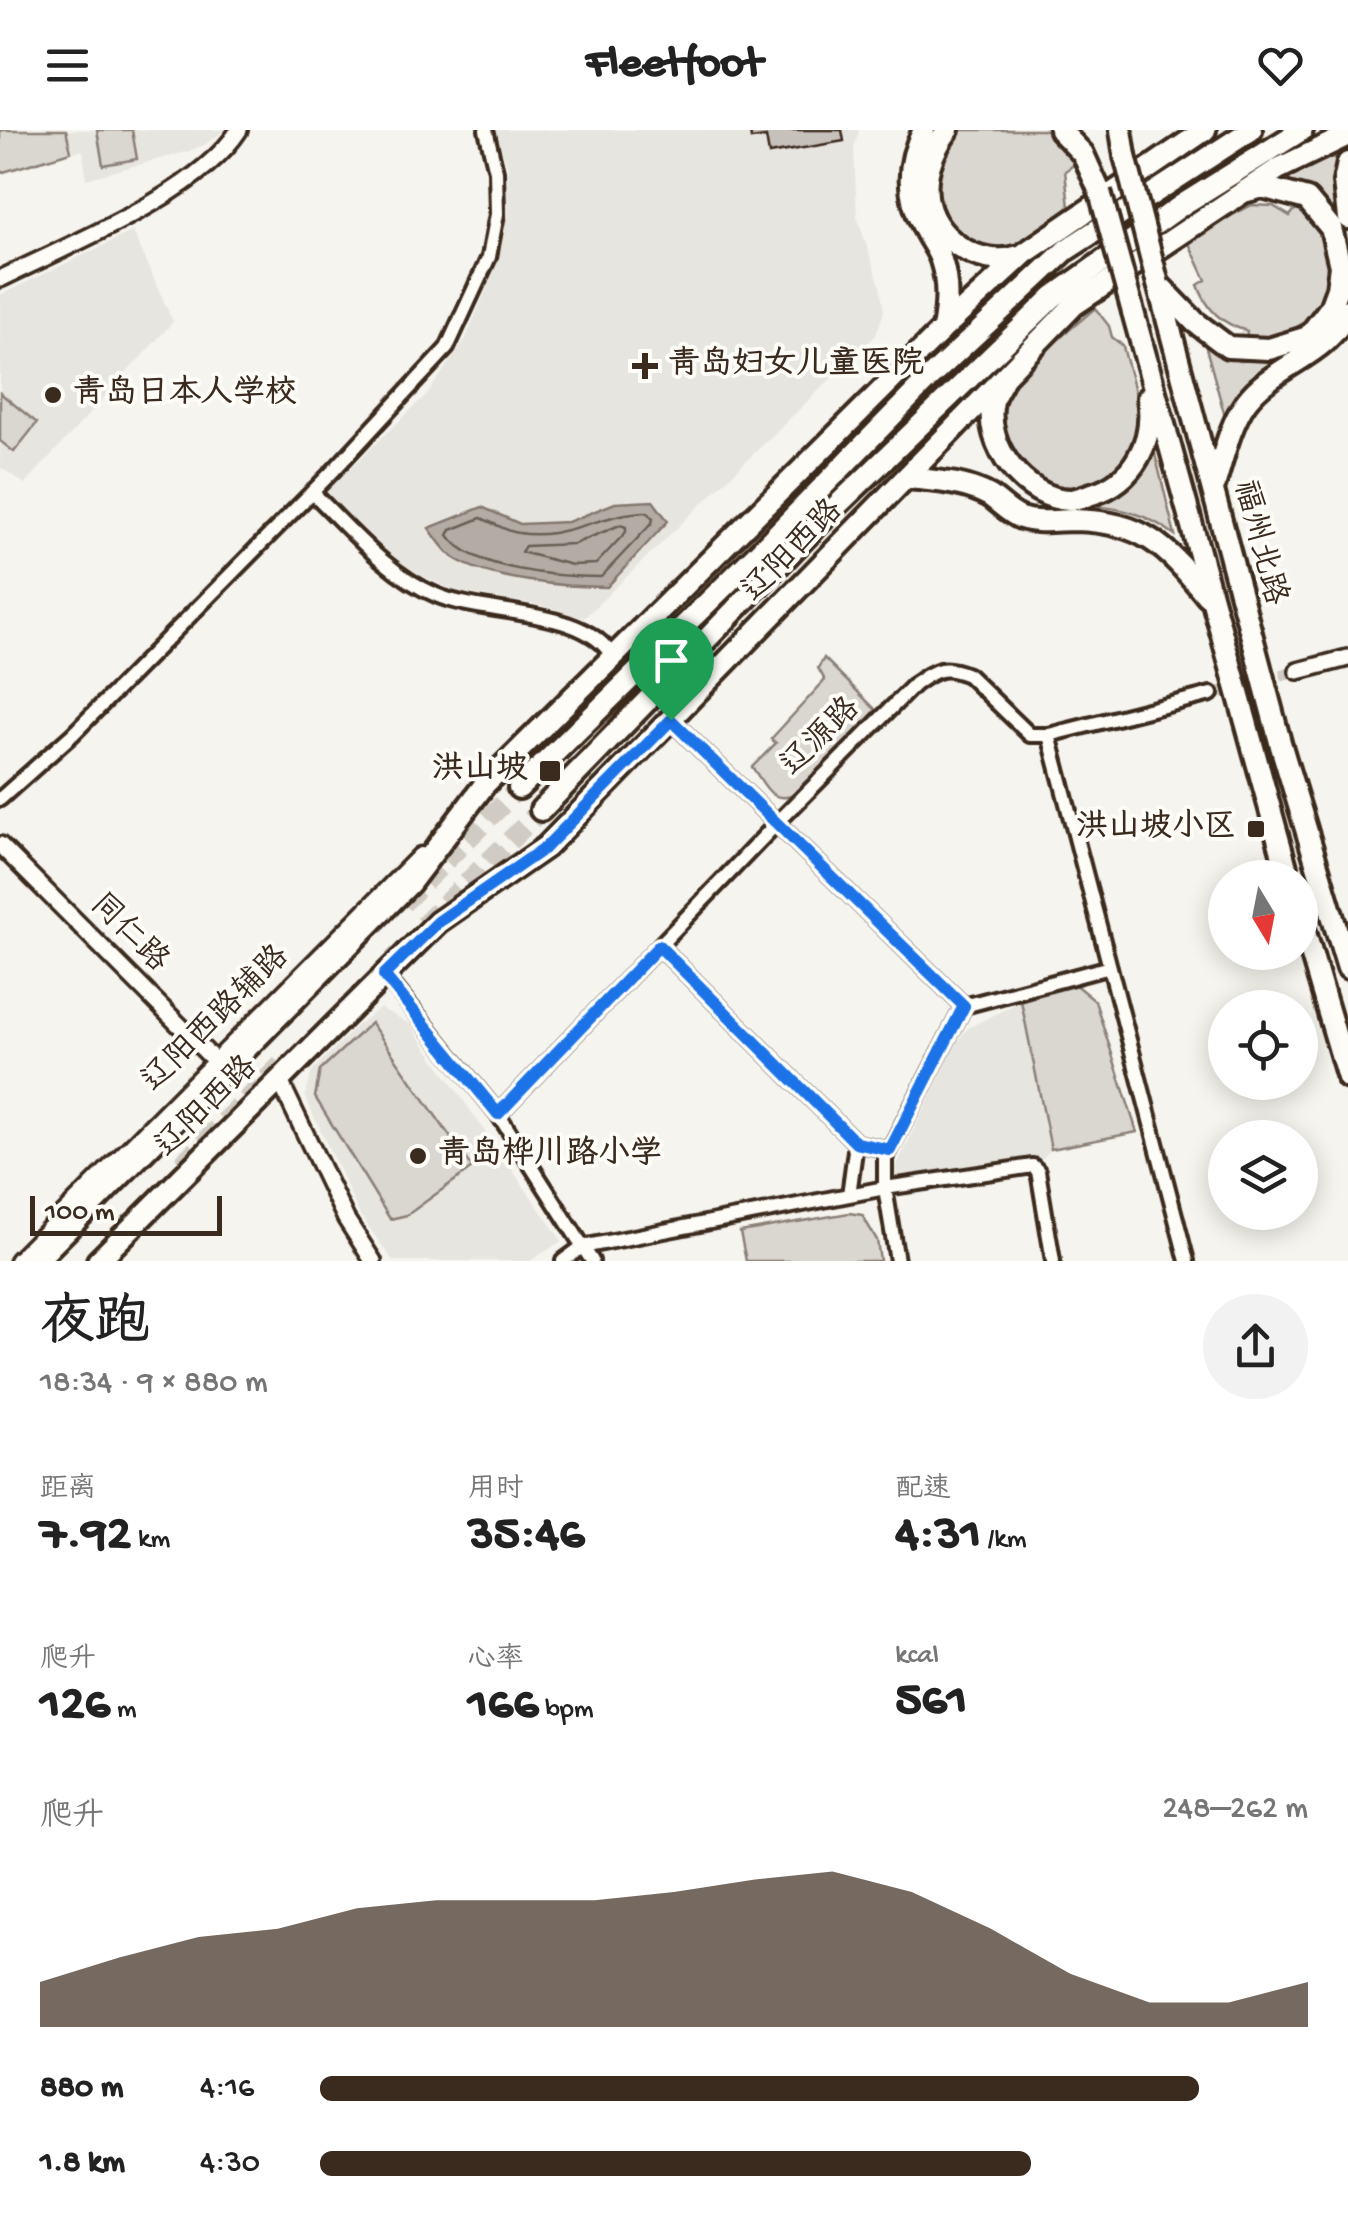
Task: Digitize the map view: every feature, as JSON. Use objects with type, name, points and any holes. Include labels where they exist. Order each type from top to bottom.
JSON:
[{"type":"main road","points":[[924,130],[911,162],[910,180],[916,212],[945,273],[943,329]]},
{"type":"main road","points":[[948,130],[930,162],[927,182],[930,209],[941,229],[966,250],[992,262],[1025,254]]},
{"type":"main road","points":[[1060,130],[1083,154],[1100,192]]},
{"type":"main road","name":"福州北路","points":[[1083,130],[1284,860]]},
{"type":"main road","name":"福州北路","points":[[1120,130],[1281,746],[1348,968]]},
{"type":"main road","name":"辽阳西路","points":[[36,1261],[216,1070],[410,883],[484,784],[943,329],[1025,254],[1205,130]]},
{"type":"main road","name":"辽阳西路","points":[[519,788],[755,556],[928,378],[1066,250],[1251,130]]},
{"type":"main road","name":"辽阳西路","points":[[541,810],[828,515],[1053,297],[1182,205],[1302,130]]},
{"type":"main road","name":"辽阳西路","points":[[98,1261],[438,922],[546,847],[1074,304],[1278,169],[1348,135]]},
{"type":"main road","points":[[1348,163],[1344,182],[1348,218]]},
{"type":"main road","points":[[1158,284],[1195,322],[1228,347],[1269,349],[1308,337],[1330,308],[1337,289],[1340,266],[1331,228],[1306,199],[1262,187],[1240,193]]},
{"type":"main road","points":[[1213,489],[1246,403],[1271,378],[1310,355],[1341,326],[1348,310]]},
{"type":"main road","points":[[1007,371],[992,402],[994,435],[1008,465],[1038,492],[1071,500],[1112,488],[1140,458],[1152,418],[1133,312]]},
{"type":"main road","points":[[908,478],[956,483],[988,496],[1018,517],[1038,522],[1109,522],[1144,534],[1172,552],[1214,604]]},
{"type":"main road","points":[[1316,970],[1348,1078]]},
{"type":"main road","name":"辽阳西路辅路","points":[[19,1261],[216,1070]]},
{"type":"street","points":[[0,279],[161,198],[208,166],[239,130]]},
{"type":"street","points":[[0,799],[73,734],[312,492],[447,348],[489,257],[496,214],[496,171],[486,130]]},
{"type":"street","points":[[312,492],[403,576],[436,595],[558,621],[588,633],[609,649],[613,658]]},
{"type":"street","points":[[1298,672],[1348,658]]},
{"type":"street","name":"辽源路","points":[[498,1114],[778,822],[915,684],[935,669],[968,674],[1030,735],[1049,735]]},
{"type":"street","points":[[1186,1261],[1049,735],[1211,694]]},
{"type":"street","points":[[671,720],[964,1006]]},
{"type":"street","name":"同仁路","points":[[0,845],[216,1070]]},
{"type":"street","points":[[659,946],[856,1143],[890,1150]]},
{"type":"street","points":[[898,1261],[885,1188],[885,1159],[964,1006],[1110,968]]},
{"type":"street","points":[[384,975],[498,1114],[592,1261]]},
{"type":"street","points":[[280,1079],[346,1220],[373,1261]]},
{"type":"street","points":[[848,1195],[856,1143]]},
{"type":"street","points":[[563,1261],[582,1247],[885,1188],[1032,1166],[1038,1170],[1053,1261]]},
{"type":"shaded area","points":[[0,130],[66,130],[71,152],[0,173]]},
{"type":"shaded area","points":[[66,130],[225,130],[186,152],[86,179],[83,151],[71,152]]},
{"type":"shaded area","points":[[97,130],[132,130],[137,159],[103,165]]},
{"type":"shaded area","name":"青岛妇女儿童医院","points":[[495,130],[859,130],[854,149],[857,217],[880,286],[884,311],[876,335],[584,618],[544,606],[454,591],[417,573],[395,559],[326,492],[428,393],[465,340],[498,262],[505,230],[508,167]]},
{"type":"shaded area","points":[[954,130],[1053,130],[1075,164],[1065,171],[1069,207],[1014,250],[997,253],[966,241],[942,214],[933,181],[936,160]]},
{"type":"shaded area","points":[[1331,155],[1337,161],[1332,185],[1334,213],[1311,192],[1281,180]]},
{"type":"shaded area","points":[[1252,205],[1273,206],[1290,216],[1298,205],[1323,236],[1330,278],[1316,311],[1303,323],[1268,337],[1246,338],[1247,331],[1223,320],[1206,302],[1198,285],[1206,280],[1187,239]]},
{"type":"shaded area","name":"青岛日本人学校","points":[[133,231],[173,322],[25,484],[0,467],[0,295]]},
{"type":"shaded area","points":[[1095,308],[1112,337],[1123,346],[1139,420],[1134,445],[1122,464],[1105,478],[1086,485],[1064,486],[1044,481],[1024,469],[1004,439],[998,410],[1004,395],[1026,369]]},
{"type":"shaded area","points":[[1205,344],[1239,361],[1287,359],[1259,377],[1226,420]]},
{"type":"shaded area","points":[[0,393],[37,423],[14,452],[0,441]]},
{"type":"shaded area","points":[[1154,450],[1175,535],[1133,513],[1086,506],[1126,485]]},
{"type":"shaded area","points":[[824,658],[876,710],[797,794],[775,796],[752,767],[776,743],[771,739],[825,680],[818,668]]},
{"type":"shaded area","points":[[1073,983],[1095,1001],[1137,1132],[1051,1149],[1021,1001]]},
{"type":"shaded area","points":[[1021,1001],[1051,1149],[1043,1158],[898,1182],[895,1169],[955,1044],[968,1028]]},
{"type":"shaded area","name":"青岛桦川路小学","points":[[380,1008],[410,1024],[562,1241],[530,1261],[393,1261],[360,1215],[305,1097],[312,1071],[355,1027]]},
{"type":"shaded area","points":[[371,1023],[472,1168],[407,1215],[390,1219],[315,1097],[320,1070]]},
{"type":"shaded area","points":[[849,1213],[862,1215],[877,1240],[880,1261],[746,1261],[740,1232]]},
{"type":"water","points":[[653,501],[668,521],[607,587],[550,584],[486,572],[454,558],[429,528],[482,507],[520,524],[568,522],[615,503]]},
{"type":"building","points":[[750,130],[842,130],[844,141],[769,154],[766,137],[751,139]]},
{"type":"tunnel","points":[[1211,694],[1298,671]]},
{"type":"tunnel","points":[[403,903],[519,788]]},
{"type":"tunnel","points":[[424,925],[541,810]]},
{"type":"tunnel","points":[[182,1164],[282,1064]]},
{"type":"place","name":"青岛妇女儿童医院","points":[[645,366]]},
{"type":"place","name":"青岛日本人学校","points":[[53,395]]},
{"type":"place","name":"洪山坡","points":[[550,771]]},
{"type":"place","name":"洪山坡小区","points":[[1256,829]]},
{"type":"place","name":"青岛桦川路小学","points":[[418,1156]]},
{"type":"route","points":[[671,720],[964,1006],[890,1150],[856,1143],[659,946],[498,1114],[384,975],[438,922],[546,847],[671,720]]}]
